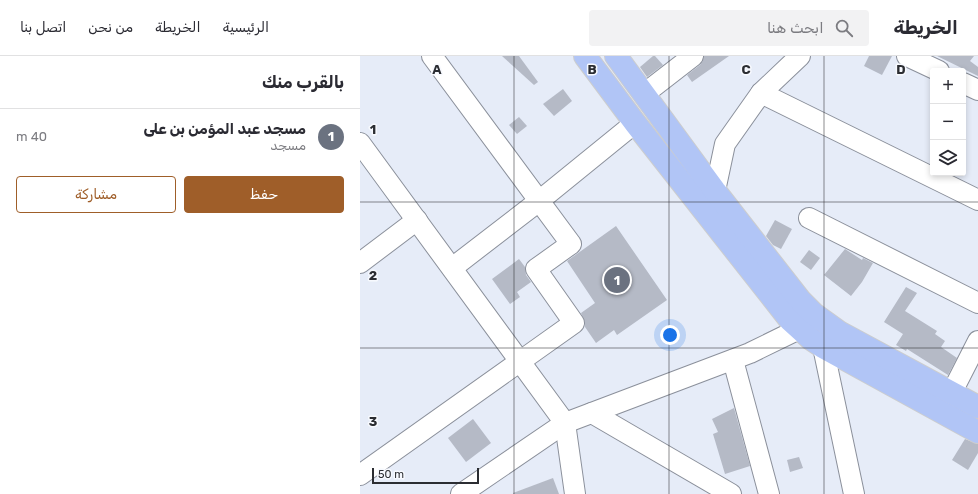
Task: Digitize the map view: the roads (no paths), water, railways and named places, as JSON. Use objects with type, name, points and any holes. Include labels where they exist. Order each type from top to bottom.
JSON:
[{"type":"main road","points":[[585,56],[634,123],[781,310],[800,329],[823,347],[978,432]]},
{"type":"main road","points":[[616,56],[715,191],[786,284],[814,314],[852,340],[978,407]]},
{"type":"street","points":[[360,475],[574,323],[536,269],[571,244],[432,56]]},
{"type":"street","points":[[644,94],[693,56]]},
{"type":"street","points":[[715,191],[725,144],[761,93],[800,56]]},
{"type":"street","points":[[908,56],[932,68]]},
{"type":"street","points":[[966,84],[978,90]]},
{"type":"street","points":[[761,93],[978,200]]},
{"type":"street","points":[[452,268],[539,201],[634,123]]},
{"type":"street","points":[[360,143],[565,423],[574,494]]},
{"type":"street","points":[[809,218],[978,303]]},
{"type":"street","points":[[360,263],[417,220]]},
{"type":"street","points":[[462,494],[565,423],[733,360],[800,329]]},
{"type":"street","points":[[952,392],[978,341]]},
{"type":"street","points":[[823,347],[854,494]]},
{"type":"street","points":[[733,360],[768,494]]},
{"type":"street","points":[[592,413],[731,494]]},
{"type":"place","name":"مسجد عبد المؤمن بن على","points":[[617,280]]}]
